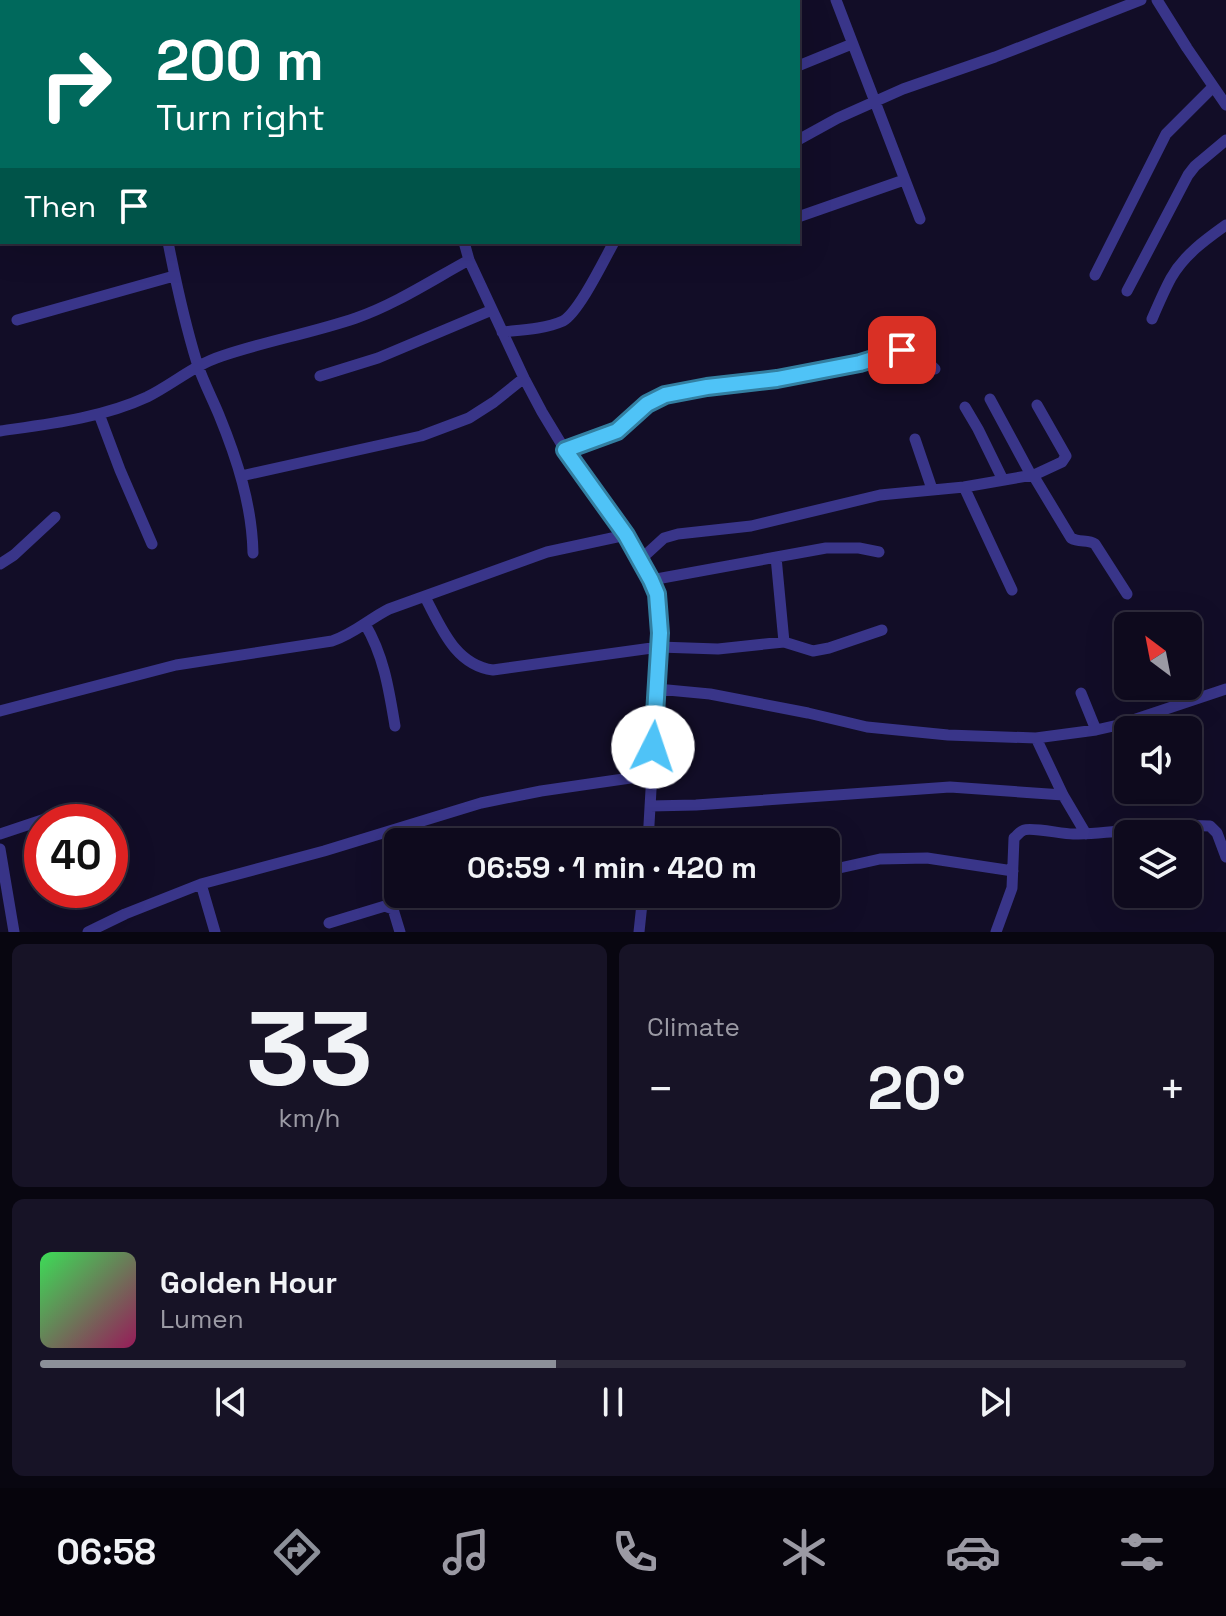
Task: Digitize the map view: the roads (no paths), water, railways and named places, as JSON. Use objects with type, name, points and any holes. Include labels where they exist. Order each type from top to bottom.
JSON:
[{"type":"street","points":[[836,0],[920,219]]},
{"type":"street","points":[[800,139],[903,89],[1141,0]]},
{"type":"street","points":[[1157,0],[1226,105]]},
{"type":"street","points":[[800,65],[852,44]]},
{"type":"street","points":[[1095,275],[1166,134],[1212,88]]},
{"type":"street","points":[[1127,291],[1188,175],[1226,140]]},
{"type":"street","points":[[800,216],[904,180]]},
{"type":"street","points":[[1152,319],[1172,276],[1185,259],[1226,225]]},
{"type":"street","points":[[168,244],[198,365],[241,476],[253,530],[253,553]]},
{"type":"street","points":[[465,244],[469,260],[524,378],[565,450],[626,535],[657,594],[659,647],[649,828]]},
{"type":"street","points":[[502,332],[531,329],[567,319],[613,244]]},
{"type":"street","points":[[1,429],[99,414],[145,398],[198,365],[356,318],[389,304],[469,260]]},
{"type":"street","points":[[17,320],[174,276]]},
{"type":"street","points":[[320,376],[378,358],[492,310]]},
{"type":"street","points":[[565,450],[617,431],[647,404],[665,395],[789,377],[860,363],[898,350],[918,353],[935,369]]},
{"type":"street","points":[[241,476],[421,436],[469,418],[524,378]]},
{"type":"street","points":[[990,399],[1071,538],[1095,544],[1127,594]]},
{"type":"street","points":[[640,560],[664,538],[678,534],[751,526],[880,495],[964,487],[1032,475],[1062,462],[1066,456],[1037,405]]},
{"type":"street","points":[[965,407],[1003,480]]},
{"type":"street","points":[[99,414],[152,544]]},
{"type":"street","points":[[915,439],[932,489]]},
{"type":"street","points":[[964,487],[1012,590]]},
{"type":"street","points":[[0,564],[55,517]]},
{"type":"street","points":[[0,711],[176,665],[332,641],[354,632],[389,609],[547,552],[626,535]]},
{"type":"street","points":[[651,580],[826,548],[859,548],[879,552]]},
{"type":"street","points":[[776,557],[784,642]]},
{"type":"street","points":[[425,597],[456,650],[466,660],[483,669],[659,647],[718,649],[784,642],[813,651],[882,630]]},
{"type":"street","points":[[365,624],[382,660],[395,726]]},
{"type":"street","points":[[657,689],[710,694],[867,727],[948,735],[1036,738],[1118,725],[1226,689]]},
{"type":"street","points":[[1081,693],[1096,730]]},
{"type":"street","points":[[1036,738],[1086,834]]},
{"type":"street","points":[[88,932],[201,884],[324,851],[481,803],[651,775]]},
{"type":"street","points":[[650,806],[950,787],[1063,795]]},
{"type":"street","points":[[0,834],[24,826]]},
{"type":"street","points":[[996,932],[1012,888],[1014,838],[1022,831],[1086,834],[1154,827],[1210,826],[1217,833],[1226,857]]},
{"type":"street","points":[[0,849],[14,932]]},
{"type":"street","points":[[840,868],[880,859],[927,858],[1013,871]]},
{"type":"street","points":[[201,884],[215,932]]},
{"type":"street","points":[[329,923],[385,906],[393,909],[400,932]]},
{"type":"street","points":[[639,932],[642,908]]}]
